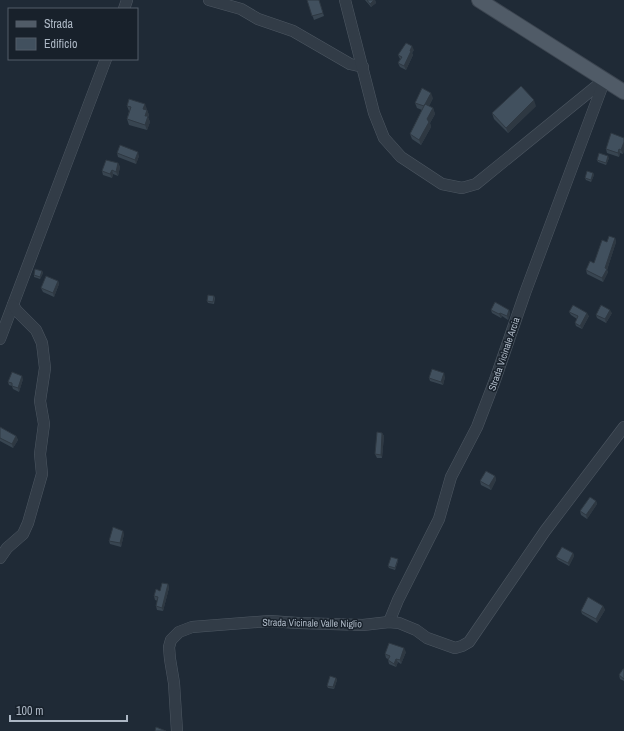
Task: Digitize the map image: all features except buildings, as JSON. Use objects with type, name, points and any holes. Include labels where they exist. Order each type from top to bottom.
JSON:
[{"type":"main road","points":[[479,0],[624,92]]},
{"type":"street","points":[[209,0],[241,9],[258,19],[293,31],[350,64],[363,67]]},
{"type":"street","points":[[345,0],[374,113],[384,138],[401,157],[442,184],[462,188],[476,184],[605,80]]},
{"type":"street","points":[[0,339],[106,60]]},
{"type":"street","name":"Strada Vicinale Arcia","points":[[389,622],[398,600],[439,519],[451,477],[477,428],[525,293],[605,80]]},
{"type":"street","points":[[0,558],[23,534],[28,523],[42,474],[40,454],[44,424],[40,401],[45,368],[42,343],[36,330],[13,305]]},
{"type":"street","name":"Strada Vicinale Valle Niglio","points":[[178,731],[169,647],[171,640],[179,632],[192,627],[270,621],[298,624],[363,625],[389,622],[399,623],[416,630],[427,638],[455,648],[469,642],[545,531],[624,427]]}]
